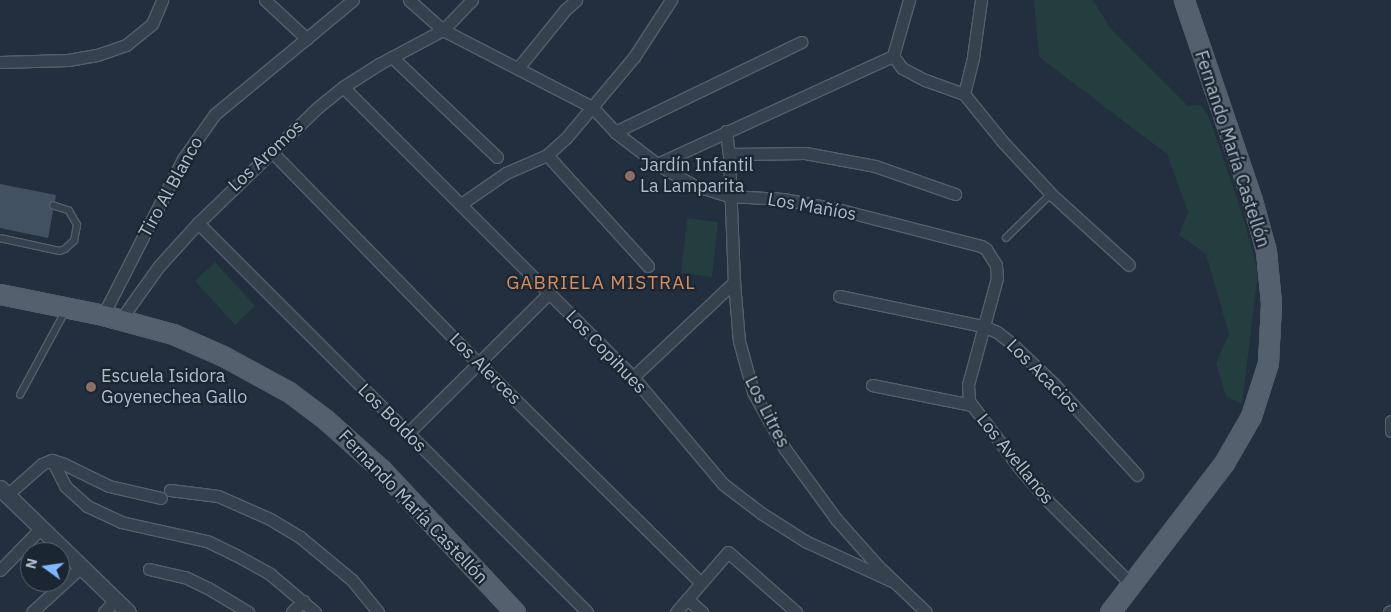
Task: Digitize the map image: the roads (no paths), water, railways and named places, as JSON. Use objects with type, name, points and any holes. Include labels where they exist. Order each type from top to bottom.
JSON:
[{"type":"main road","name":"Fernando María Castellón","points":[[1110,612],[1211,480],[1236,443],[1251,416],[1268,363],[1271,336],[1270,276],[1260,229],[1184,0]]},
{"type":"main road","name":"Fernando María Castellón","points":[[0,294],[112,317],[173,334],[223,356],[270,380],[307,405],[380,469],[515,612]]},
{"type":"street","points":[[0,62],[68,60],[97,55],[126,45],[152,24],[162,0]]},
{"type":"street","points":[[265,0],[308,39]]},
{"type":"street","name":"Tiro Al Blanco","points":[[112,317],[183,159],[214,114],[308,39],[353,0]]},
{"type":"street","name":"Los Mañíos","points":[[409,0],[443,30],[592,107],[615,132],[657,164],[693,185],[730,196],[782,198],[842,210],[981,246],[994,259],[997,271],[995,286],[968,385],[968,397],[971,405]]},
{"type":"street","name":"Los Aromos","points":[[112,317],[198,223],[343,87],[392,57],[443,30],[472,0]]},
{"type":"street","points":[[518,68],[565,10],[576,0]]},
{"type":"street","points":[[461,204],[506,173],[547,155],[566,138],[634,57],[672,0]]},
{"type":"street","points":[[657,164],[893,56],[909,0]]},
{"type":"street","points":[[964,94],[973,57],[981,0]]},
{"type":"street","points":[[615,132],[801,42]]},
{"type":"street","points":[[893,56],[902,68],[925,80],[964,94],[1051,194],[1129,265]]},
{"type":"street","points":[[392,57],[497,157]]},
{"type":"street","name":"Los Copihues","points":[[343,87],[633,377],[723,484],[761,513],[806,541],[894,582]]},
{"type":"street","name":"Los Litres","points":[[726,131],[729,154],[734,282],[742,358],[747,375],[761,407],[785,449],[831,512],[863,550],[926,612]]},
{"type":"street","name":"Los Alerces","points":[[272,152],[478,363],[702,582]]},
{"type":"street","points":[[729,154],[805,153],[875,166],[955,194]]},
{"type":"street","points":[[547,155],[648,266]]},
{"type":"street","name":"Los Boldos","points":[[198,223],[587,612]]},
{"type":"street","points":[[633,377],[734,282]]},
{"type":"street","points":[[408,434],[549,293]]},
{"type":"street","name":"Los Acacios","points":[[839,296],[983,326],[1005,337],[1031,361],[1137,475]]},
{"type":"street","name":"Los Avellanos","points":[[872,385],[971,405],[1021,470],[1131,584]]},
{"type":"street","points":[[1391,420],[1391,431]]},
{"type":"street","points":[[52,460],[65,486],[87,506],[121,522],[207,541],[270,574],[315,612]]},
{"type":"street","points":[[128,612],[4,492],[42,464],[52,460],[109,486],[161,498]]},
{"type":"street","points":[[170,490],[218,496],[270,519],[300,537],[352,580],[378,612]]},
{"type":"street","points":[[2,564],[41,528]]},
{"type":"street","points":[[676,612],[728,552],[796,612]]},
{"type":"street","points":[[32,612],[82,567]]},
{"type":"street","points":[[149,569],[185,576],[248,612]]},
{"type":"street","points":[[687,599],[702,612]]},
{"type":"street","points":[[104,612],[115,600]]},
{"type":"street","points":[[292,612],[302,601]]},
{"type":"lane","points":[[1006,238],[1051,194]]},
{"type":"lane","points":[[0,238],[60,251],[65,249],[74,242],[77,225],[69,211],[54,206]]},
{"type":"lane","points":[[20,394],[67,308]]},
{"type":"place","name":"Jardín Infantil La Lamparita","points":[[630,176]]},
{"type":"place","name":"Escuela Isidora Goyenechea Gallo","points":[[91,387]]},
{"type":"district","name":"GABRIELA MISTRAL","points":[[601,283]]}]
